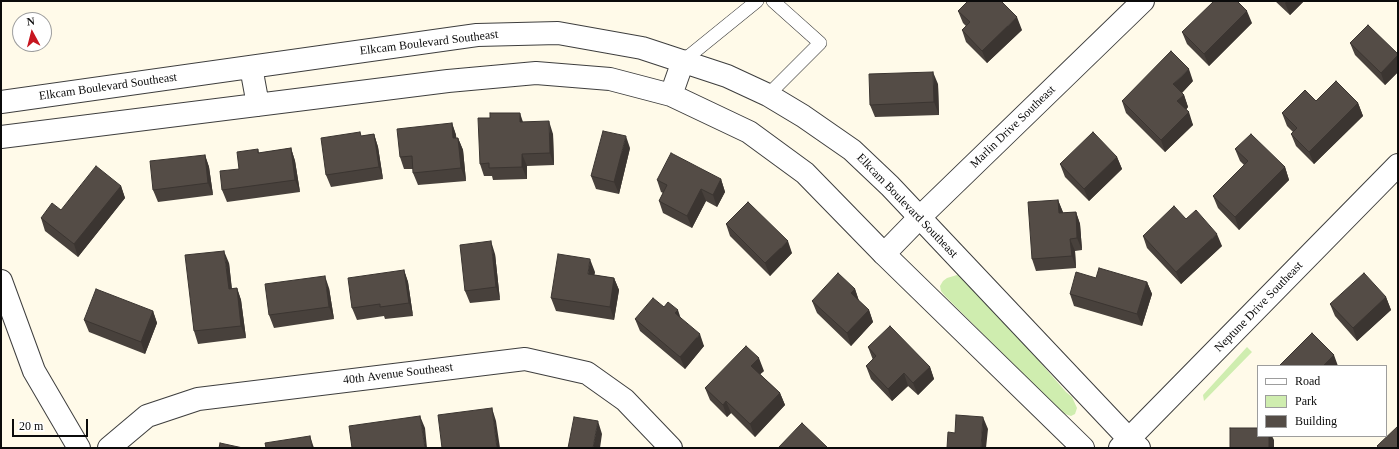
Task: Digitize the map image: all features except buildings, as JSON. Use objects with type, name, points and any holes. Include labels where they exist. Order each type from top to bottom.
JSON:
[{"type":"street","name":"Marlin Drive Southeast","points":[[884,254],[920,217],[1143,1]]},
{"type":"street","name":"Elkcam Boulevard Southeast","points":[[1,102],[476,35],[558,33],[642,48],[728,76],[768,95],[803,116],[852,150],[920,217],[1129,445]]},
{"type":"street","points":[[671,95],[683,61]]},
{"type":"street","points":[[251,67],[258,105]]},
{"type":"street","points":[[1,137],[448,81],[536,73],[610,79],[671,95],[749,132],[805,173],[884,254],[1083,448]]},
{"type":"street","name":"Neptune Drive Southeast","points":[[1129,445],[1398,165]]},
{"type":"street","points":[[1,281],[34,370],[79,448]]},
{"type":"street","name":"40th Avenue Southeast","points":[[109,448],[147,416],[198,399],[525,358],[587,373],[625,400],[671,448]]},
{"type":"lane","points":[[683,61],[756,1]]},
{"type":"lane","points":[[768,95],[820,43],[773,1]]},
{"type":"green space","points":[[957,275],[964,275],[1072,397],[1077,408],[1075,414],[1071,416],[1062,413],[945,296],[941,291],[940,286],[947,278]]},
{"type":"green space","points":[[1247,347],[1252,352],[1204,401],[1203,395]]}]
